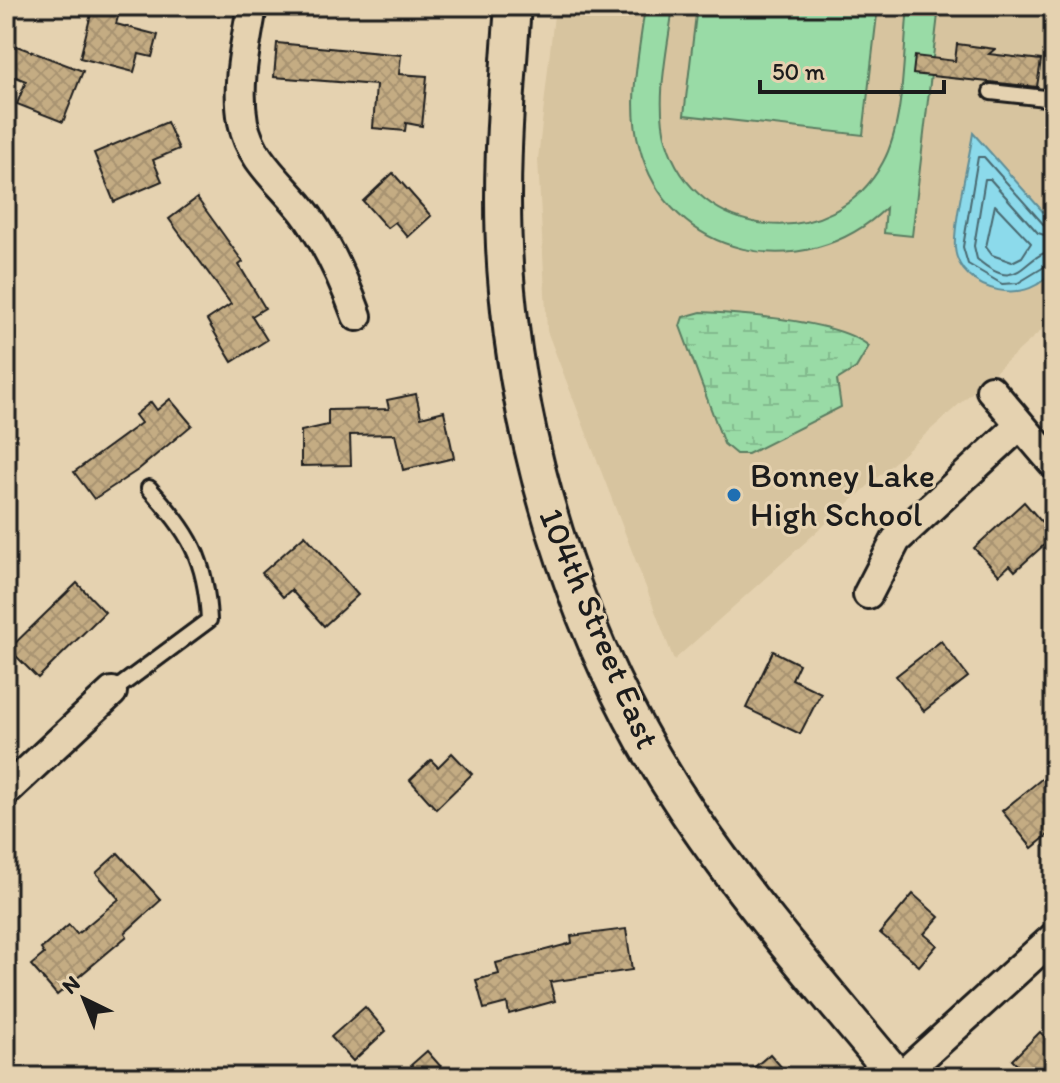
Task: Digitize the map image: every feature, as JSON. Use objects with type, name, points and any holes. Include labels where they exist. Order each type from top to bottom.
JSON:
[{"type":"street","points":[[252,6],[239,93],[250,144],[267,172],[306,215],[337,261],[357,316]]},
{"type":"street","name":"104th Street East","points":[[513,6],[505,122],[506,289],[518,381],[537,469],[561,553],[629,711],[685,809],[734,879],[898,1077]]},
{"type":"street","points":[[991,390],[1054,464]]},
{"type":"street","points":[[868,594],[896,540],[1020,425]]},
{"type":"street","points":[[6,791],[112,692]]},
{"type":"street","points":[[898,1077],[1054,937]]},
{"type":"lane","points":[[991,92],[1054,99]]},
{"type":"lane","points":[[112,692],[209,620],[208,591],[199,558],[179,520],[149,488]]},
{"type":"shaded area","name":"Bonney Lake High School","points":[[555,6],[1054,6],[1054,319],[674,660],[547,331],[538,159]]},
{"type":"green space","points":[[645,6],[673,6],[662,108],[666,140],[682,174],[705,200],[734,216],[767,224],[800,223],[832,212],[861,192],[883,162],[895,127],[902,86],[908,6],[939,6],[912,236],[884,233],[886,208],[853,232],[817,247],[780,253],[743,249],[709,236],[678,214],[655,184],[639,145],[636,128],[636,76]]},
{"type":"green space","points":[[697,6],[878,6],[863,135],[684,115]]},
{"type":"green space","points":[[701,312],[813,324],[855,337],[869,346],[856,368],[837,380],[841,407],[748,454],[736,454],[724,444],[680,326],[683,317]]},
{"type":"water","points":[[973,133],[1054,224],[1056,252],[1053,267],[1043,280],[1030,288],[998,290],[982,285],[969,276],[960,263],[955,248],[956,224]]},
{"type":"building","points":[[93,6],[119,13],[116,24],[158,35],[152,57],[139,54],[134,72],[80,58]]},
{"type":"building","points":[[6,42],[83,71],[63,122],[17,104],[26,81],[6,73]]},
{"type":"building","points":[[277,43],[401,55],[399,74],[427,76],[422,126],[406,123],[405,131],[373,128],[376,85],[274,77]]},
{"type":"building","points":[[957,44],[995,49],[989,54],[1041,60],[1037,87],[913,74],[915,56],[955,61]]},
{"type":"building","points":[[167,122],[179,149],[153,160],[162,181],[114,202],[94,153]]},
{"type":"building","points":[[393,173],[431,216],[408,237],[395,222],[387,228],[363,201]]},
{"type":"building","points":[[197,198],[243,262],[239,265],[265,308],[252,316],[267,340],[232,362],[207,320],[231,304],[169,219]]},
{"type":"building","points":[[416,394],[421,417],[444,411],[454,458],[403,470],[395,434],[350,435],[351,465],[301,466],[301,431],[328,425],[328,410],[389,409],[387,400]]},
{"type":"building","points":[[170,399],[192,425],[138,470],[94,499],[74,472],[141,423],[135,415],[151,402],[157,410]]},
{"type":"building","points":[[1024,502],[1054,536],[1015,571],[1010,565],[999,575],[974,548]]},
{"type":"building","points":[[305,535],[358,595],[324,626],[291,590],[283,597],[262,573]]},
{"type":"building","points":[[77,583],[105,612],[38,678],[9,649]]},
{"type":"building","points":[[941,641],[968,677],[924,711],[896,676]]},
{"type":"building","points":[[773,651],[799,664],[792,679],[821,693],[800,734],[746,708]]},
{"type":"building","points":[[452,753],[472,774],[436,809],[410,780],[431,760],[438,767]]},
{"type":"building","points":[[1044,777],[1054,788],[1054,830],[1032,848],[1002,811]]},
{"type":"building","points":[[118,853],[161,900],[125,933],[127,936],[57,995],[31,965],[44,954],[41,949],[69,925],[77,934],[119,899],[96,873]]},
{"type":"building","points":[[913,894],[939,917],[924,934],[937,945],[919,966],[880,933]]},
{"type":"building","points":[[626,929],[632,970],[550,982],[555,1001],[509,1014],[507,1003],[484,1009],[476,980],[499,974],[496,963],[572,943],[571,936]]},
{"type":"building","points":[[365,1007],[386,1031],[353,1061],[331,1037]]},
{"type":"building","points":[[1040,1032],[1054,1046],[1054,1077],[1029,1077],[1012,1060]]},
{"type":"building","points":[[427,1051],[450,1077],[421,1077],[411,1065]]},
{"type":"building","points":[[770,1054],[790,1077],[743,1077]]},
{"type":"place","name":"Bonney Lake High School","points":[[734,495]]}]
